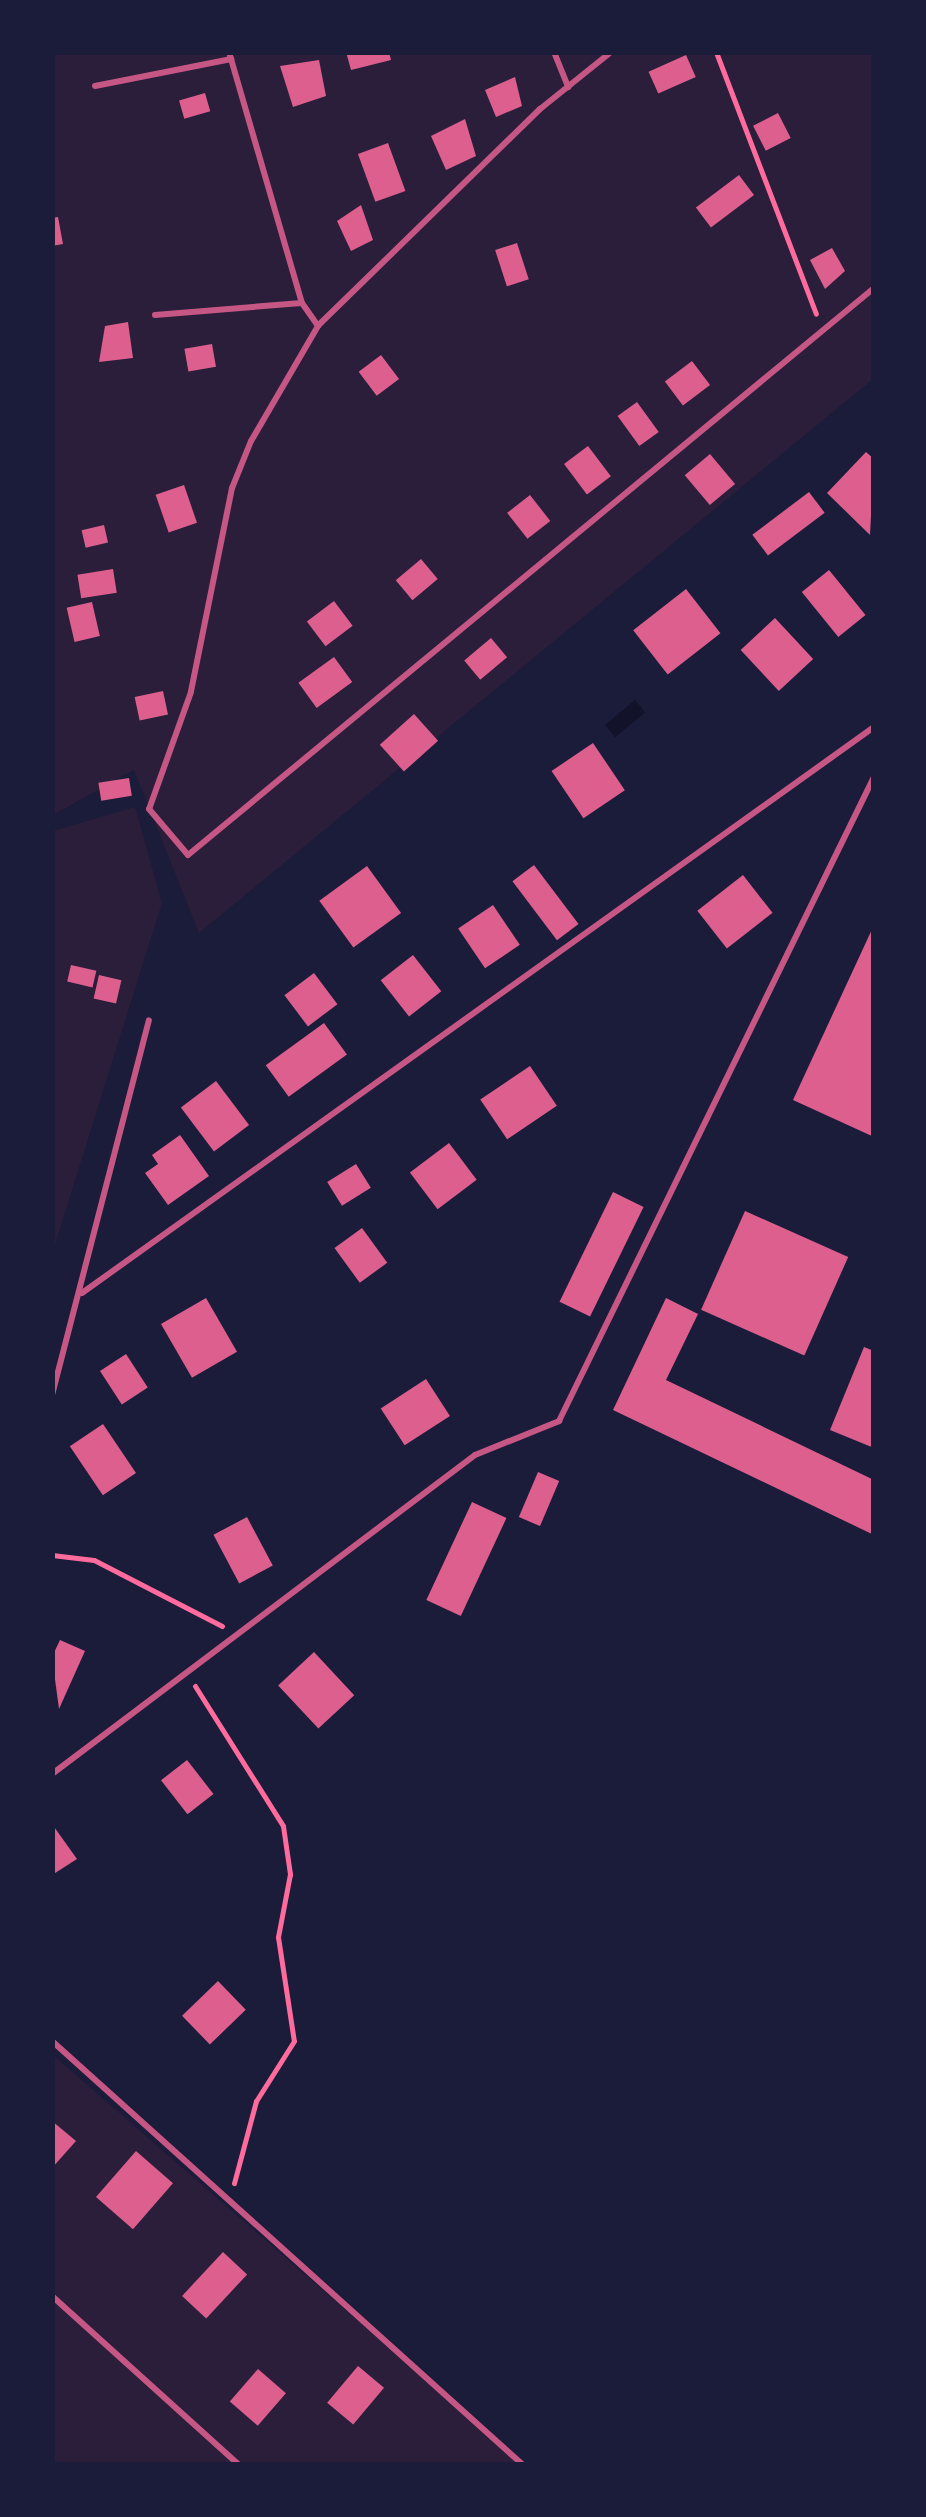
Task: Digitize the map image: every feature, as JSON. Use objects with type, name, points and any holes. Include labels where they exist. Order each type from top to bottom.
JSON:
[{"type":"lane","points":[[554,52],[568,87]]},
{"type":"lane","points":[[611,52],[568,87],[318,326],[232,488],[191,692],[150,809],[188,855],[821,326],[874,288]]},
{"type":"lane","points":[[95,86],[230,56],[302,303],[318,326]]},
{"type":"lane","points":[[155,316],[302,303]]},
{"type":"lane","points":[[82,1292],[874,727]]},
{"type":"lane","points":[[52,1774],[475,1454],[559,1421],[874,777]]},
{"type":"lane","points":[[53,1391],[82,1292],[148,1020]]},
{"type":"lane","points":[[52,2041],[522,2464]]},
{"type":"lane","points":[[52,2296],[238,2464]]},
{"type":"path","points":[[716,52],[821,326]]},
{"type":"path","points":[[52,1555],[94,1560],[239,1633]]},
{"type":"path","points":[[186,1673],[283,1826],[290,1874],[278,1937],[294,2042],[256,2101],[229,2200]]},
{"type":"shaded area","points":[[53,53],[873,53],[873,379],[199,933],[134,770],[53,815]]},
{"type":"shaded area","points":[[635,700],[645,712],[615,737],[605,725]]},
{"type":"shaded area","points":[[135,807],[162,903],[53,1251],[53,831]]},
{"type":"shaded area","points":[[53,2055],[522,2464],[53,2464]]},
{"type":"building","points":[[346,52],[389,52],[391,60],[351,70]]},
{"type":"building","points":[[686,55],[696,77],[658,94],[649,72]]},
{"type":"building","points":[[319,60],[326,96],[293,107],[280,66]]},
{"type":"building","points":[[515,77],[522,106],[496,117],[485,90]]},
{"type":"building","points":[[205,93],[210,111],[184,119],[179,100]]},
{"type":"building","points":[[778,113],[791,138],[766,151],[753,126]]},
{"type":"building","points":[[465,119],[476,156],[446,170],[431,136]]},
{"type":"building","points":[[388,143],[405,191],[375,202],[358,154]]},
{"type":"building","points":[[739,175],[754,195],[711,227],[696,207]]},
{"type":"building","points":[[361,205],[373,240],[351,251],[337,221]]},
{"type":"building","points":[[58,217],[63,244],[52,246],[52,218]]},
{"type":"building","points":[[517,243],[529,279],[507,286],[495,250]]},
{"type":"building","points":[[832,248],[845,271],[825,289],[810,260]]},
{"type":"building","points":[[128,322],[133,358],[99,362],[105,326]]},
{"type":"building","points":[[212,344],[216,367],[188,372],[184,349]]},
{"type":"building","points":[[381,355],[399,379],[377,396],[359,372]]},
{"type":"building","points":[[692,361],[710,385],[683,405],[665,381]]},
{"type":"building","points":[[637,402],[659,432],[639,446],[618,416]]},
{"type":"building","points":[[588,446],[611,476],[587,494],[564,464]]},
{"type":"building","points":[[866,452],[874,459],[870,535],[827,493]]},
{"type":"building","points":[[710,454],[735,484],[710,505],[685,475]]},
{"type":"building","points":[[184,485],[197,523],[169,533],[156,495]]},
{"type":"building","points":[[809,492],[825,513],[768,555],[752,535]]},
{"type":"building","points":[[530,495],[550,521],[527,539],[507,513]]},
{"type":"building","points":[[104,525],[108,543],[86,548],[82,530]]},
{"type":"building","points":[[421,559],[438,579],[412,600],[396,580]]},
{"type":"building","points":[[113,569],[117,593],[81,598],[77,575]]},
{"type":"building","points":[[829,570],[866,615],[838,637],[802,592]]},
{"type":"building","points":[[686,589],[720,633],[668,674],[633,630]]},
{"type":"building","points":[[334,601],[353,626],[326,646],[307,621]]},
{"type":"building","points":[[92,602],[100,636],[75,642],[67,608]]},
{"type":"building","points":[[775,618],[813,659],[779,691],[741,650]]},
{"type":"building","points":[[491,638],[507,657],[480,680],[464,660]]},
{"type":"building","points":[[334,657],[352,682],[317,708],[298,683]]},
{"type":"building","points":[[163,691],[168,714],[140,721],[135,697]]},
{"type":"building","points":[[414,714],[438,741],[404,772],[380,745]]},
{"type":"building","points":[[593,743],[625,790],[583,818],[552,771]]},
{"type":"building","points":[[129,778],[132,796],[101,801],[98,783]]},
{"type":"building","points":[[534,865],[579,924],[557,940],[512,881]]},
{"type":"building","points":[[367,866],[401,913],[353,948],[319,901]]},
{"type":"building","points":[[743,875],[773,913],[727,949],[697,911]]},
{"type":"building","points":[[493,905],[520,945],[485,968],[458,928]]},
{"type":"building","points":[[874,925],[874,1137],[793,1100]]},
{"type":"building","points":[[413,955],[441,991],[409,1016],[381,980]]},
{"type":"building","points":[[71,965],[96,971],[93,987],[67,982]]},
{"type":"building","points":[[314,973],[337,1004],[308,1026],[284,995]]},
{"type":"building","points":[[99,975],[121,980],[116,1004],[94,998]]},
{"type":"building","points":[[324,1023],[347,1055],[289,1097],[266,1065]]},
{"type":"building","points":[[530,1066],[557,1106],[507,1139],[480,1100]]},
{"type":"building","points":[[216,1081],[249,1125],[214,1151],[181,1107]]},
{"type":"building","points":[[180,1135],[209,1176],[168,1205],[145,1173],[158,1164],[152,1155]]},
{"type":"building","points":[[449,1143],[477,1180],[438,1209],[410,1172]]},
{"type":"building","points":[[356,1164],[371,1188],[342,1206],[327,1182]]},
{"type":"building","points":[[613,1192],[644,1207],[590,1317],[560,1302]]},
{"type":"building","points":[[745,1211],[848,1257],[804,1356],[701,1310]]},
{"type":"building","points":[[362,1228],[387,1263],[360,1283],[334,1248]]},
{"type":"building","points":[[206,1298],[237,1352],[192,1378],[161,1324]]},
{"type":"building","points":[[666,1298],[698,1314],[666,1380],[874,1480],[874,1535],[613,1410]]},
{"type":"building","points":[[864,1347],[874,1351],[874,1448],[830,1430]]},
{"type":"building","points":[[126,1354],[148,1388],[122,1404],[100,1371]]},
{"type":"building","points":[[426,1379],[450,1416],[405,1445],[381,1408]]},
{"type":"building","points":[[103,1424],[136,1473],[103,1495],[70,1446]]},
{"type":"building","points":[[538,1472],[559,1481],[540,1526],[519,1517]]},
{"type":"building","points":[[472,1502],[506,1518],[461,1616],[426,1600]]},
{"type":"building","points":[[247,1517],[273,1566],[239,1583],[213,1535]]},
{"type":"building","points":[[60,1640],[85,1651],[59,1709],[52,1657]]},
{"type":"building","points":[[314,1652],[354,1695],[318,1729],[278,1685]]},
{"type":"building","points":[[187,1760],[213,1794],[187,1814],[161,1780]]},
{"type":"building","points":[[52,1824],[77,1859],[52,1875]]},
{"type":"building","points":[[218,1981],[246,2010],[210,2045],[182,2016]]},
{"type":"building","points":[[52,2121],[76,2141],[52,2168]]},
{"type":"building","points":[[136,2151],[173,2183],[133,2229],[96,2197]]},
{"type":"building","points":[[223,2252],[247,2275],[206,2318],[182,2296]]},
{"type":"building","points":[[358,2366],[384,2388],[353,2425],[327,2403]]},
{"type":"building","points":[[258,2369],[286,2393],[258,2426],[230,2401]]}]
